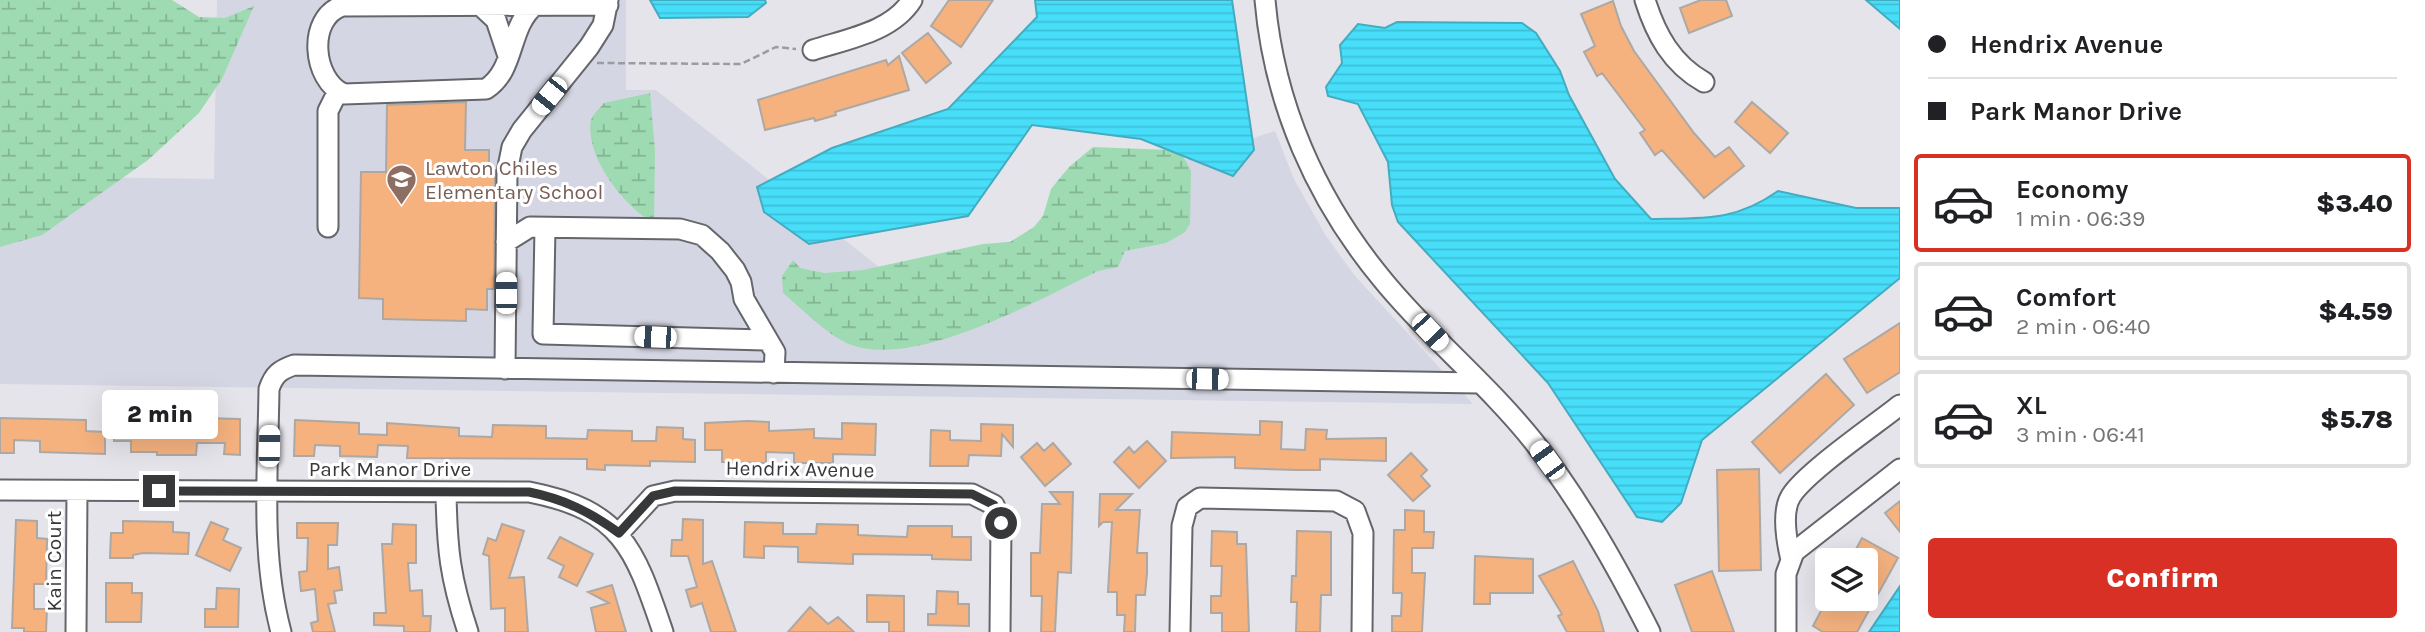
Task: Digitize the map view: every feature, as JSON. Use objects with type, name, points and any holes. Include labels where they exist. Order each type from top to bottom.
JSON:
[{"type":"street","points":[[813,50],[876,30],[906,10],[912,0]]},
{"type":"street","points":[[1265,0],[1276,72],[1291,120],[1311,170],[1334,213],[1382,280],[1532,441],[1613,559],[1650,632]]},
{"type":"street","points":[[1645,0],[1654,28],[1684,70],[1704,82]]},
{"type":"street","points":[[505,369],[507,173],[512,147],[522,130],[603,25],[608,2],[342,6],[334,9],[321,29],[318,41],[322,68],[338,91],[344,94],[481,90],[499,79],[520,20],[535,5]]},
{"type":"street","points":[[480,5],[496,20],[508,56]]},
{"type":"street","points":[[328,227],[328,111],[338,91]]},
{"type":"street","points":[[507,205],[537,227]]},
{"type":"street","points":[[506,242],[537,227],[680,229],[702,236],[720,251],[735,270],[741,282],[744,299],[775,352],[774,373]]},
{"type":"street","points":[[537,227],[543,334],[767,340]]},
{"type":"street","points":[[281,632],[270,592],[267,560],[270,389],[274,377],[281,370],[294,365],[1479,383]]},
{"type":"street","points":[[1791,560],[1786,521],[1790,497],[1815,472],[1900,405]]},
{"type":"street","points":[[1786,632],[1786,573],[1794,552],[1900,469]]},
{"type":"street","name":"Park Manor Drive","points":[[0,490],[529,492],[558,497],[592,513],[619,533],[640,565],[663,632]]},
{"type":"street","name":"Kain Court","points":[[76,632],[77,491]]},
{"type":"street","name":"Hendrix Avenue","points":[[619,533],[653,496],[675,491],[972,494],[994,505],[1001,523],[1000,632]]},
{"type":"street","points":[[446,493],[447,551],[452,582],[468,632]]},
{"type":"street","points":[[1180,632],[1182,526],[1187,507],[1199,498],[1336,501],[1355,511],[1363,533],[1362,632]]},
{"type":"path","points":[[576,63],[741,64],[776,47],[813,50]]},
{"type":"shaded area","name":"Lawton Chiles Elementary School","points":[[217,0],[626,0],[626,90],[656,90],[889,275],[1074,232],[1168,165],[1275,131],[1294,179],[1326,236],[1355,276],[1473,404],[0,384],[0,176],[214,179]]},
{"type":"green space","points":[[0,0],[172,0],[199,17],[225,18],[254,6],[222,79],[199,113],[148,160],[42,235],[0,247]]},
{"type":"green space","points":[[650,93],[655,151],[654,223],[631,206],[609,179],[594,149],[591,134],[591,120],[604,103]]},
{"type":"green space","points":[[1093,147],[1170,150],[1183,156],[1191,171],[1190,224],[1185,232],[1166,243],[1125,251],[1118,267],[1098,271],[1008,315],[934,342],[899,349],[867,349],[841,340],[783,293],[782,276],[793,260],[800,268],[824,273],[863,270],[983,244],[1010,242],[1034,227],[1043,216],[1051,189],[1069,167]]},
{"type":"water","points":[[650,0],[765,0],[766,3],[748,17],[660,18]]},
{"type":"water","points":[[1035,0],[1232,0],[1254,150],[1233,176],[1141,139],[1032,125],[968,216],[809,244],[764,212],[757,187],[832,148],[948,109],[1037,17]]},
{"type":"water","points":[[1866,0],[1900,0],[1900,29]]},
{"type":"water","points":[[1397,22],[1522,23],[1536,33],[1560,71],[1569,95],[1615,179],[1651,219],[1702,218],[1732,213],[1762,201],[1778,191],[1856,208],[1900,208],[1900,278],[1702,440],[1681,503],[1662,522],[1637,517],[1548,383],[1398,222],[1392,205],[1388,162],[1358,104],[1328,96],[1326,87],[1342,63],[1340,45],[1358,24],[1385,28]]},
{"type":"water","points":[[1900,586],[1900,632],[1869,632]]},
{"type":"building","points":[[949,0],[993,0],[961,47],[931,26]]},
{"type":"building","points":[[1701,0],[1726,0],[1732,16],[1689,33],[1680,8]]},
{"type":"building","points":[[1613,1],[1621,26],[1634,51],[1694,133],[1715,157],[1729,147],[1744,166],[1704,198],[1662,150],[1655,155],[1640,133],[1645,130],[1602,73],[1597,76],[1584,52],[1595,46],[1581,14]]},
{"type":"building","points":[[928,33],[951,63],[926,83],[902,53]]},
{"type":"building","points":[[899,56],[909,90],[835,112],[836,115],[815,121],[814,118],[765,130],[758,100],[886,60],[888,65]]},
{"type":"building","points":[[466,102],[465,150],[489,150],[489,170],[495,170],[494,289],[487,289],[487,310],[466,309],[466,321],[383,319],[383,299],[359,298],[361,172],[386,172],[387,105]]},
{"type":"building","points":[[1752,102],[1788,133],[1770,153],[1735,122]]},
{"type":"building","points":[[1900,323],[1900,372],[1867,393],[1844,359]]},
{"type":"building","points":[[1826,374],[1854,405],[1780,473],[1752,442]]},
{"type":"building","points":[[0,418],[86,420],[86,431],[105,432],[105,454],[40,452],[40,441],[14,440],[14,453],[0,453]]},
{"type":"building","points":[[203,418],[240,419],[240,455],[224,454],[225,443],[197,443],[196,455],[157,455],[157,452],[131,452],[131,441],[114,441],[114,419],[203,422]]},
{"type":"building","points":[[295,420],[359,423],[359,434],[387,435],[387,423],[459,428],[459,436],[492,437],[493,425],[546,426],[546,438],[587,439],[588,430],[632,431],[632,441],[656,441],[657,427],[683,428],[683,439],[695,440],[695,462],[650,461],[650,466],[605,465],[605,470],[587,469],[587,459],[407,458],[408,446],[378,445],[377,457],[340,456],[340,446],[315,445],[314,456],[294,456]]},
{"type":"building","points":[[1260,421],[1282,422],[1281,449],[1305,450],[1306,429],[1327,430],[1326,439],[1386,438],[1386,461],[1320,459],[1320,470],[1297,470],[1235,468],[1235,457],[1171,458],[1172,432],[1260,435]]},
{"type":"building","points":[[769,422],[769,431],[814,429],[814,438],[842,439],[842,423],[876,424],[875,455],[833,454],[833,463],[794,463],[794,453],[766,452],[766,463],[722,462],[722,450],[705,450],[705,423]]},
{"type":"building","points":[[981,424],[1013,425],[1013,447],[1002,434],[1001,456],[969,455],[968,466],[930,466],[931,430],[950,431],[950,440],[981,441]]},
{"type":"building","points":[[1147,441],[1166,461],[1139,488],[1114,462],[1129,447],[1134,453]]},
{"type":"building","points":[[1037,443],[1044,451],[1053,443],[1071,464],[1045,486],[1021,457]]},
{"type":"building","points":[[1411,453],[1427,470],[1421,476],[1430,486],[1413,501],[1388,475]]},
{"type":"building","points":[[1759,469],[1761,570],[1719,571],[1717,470]]},
{"type":"building","points":[[1050,492],[1073,492],[1071,573],[1058,572],[1055,632],[1041,632],[1042,596],[1031,596],[1031,553],[1040,553],[1042,504],[1060,504]]},
{"type":"building","points":[[1100,494],[1132,494],[1116,510],[1140,510],[1137,553],[1147,553],[1147,573],[1145,595],[1136,595],[1135,632],[1124,632],[1125,615],[1117,615],[1117,592],[1108,592],[1112,522],[1103,522],[1099,526]]},
{"type":"building","points":[[1900,501],[1900,532],[1885,513]]},
{"type":"building","points":[[1405,510],[1424,511],[1424,532],[1434,532],[1433,548],[1412,548],[1412,573],[1425,573],[1422,632],[1392,632],[1392,616],[1401,616],[1402,593],[1393,593],[1394,530],[1405,530]]},
{"type":"building","points":[[683,519],[703,520],[703,564],[712,561],[736,632],[711,632],[702,603],[691,607],[686,590],[697,587],[688,556],[671,556],[672,540],[682,540]]},
{"type":"building","points":[[16,520],[37,521],[37,538],[47,539],[46,584],[34,584],[34,609],[47,609],[46,632],[24,632],[24,628],[12,628]]},
{"type":"building","points":[[123,521],[173,522],[173,532],[189,533],[188,554],[143,553],[133,555],[133,558],[110,558],[111,533],[123,533]]},
{"type":"building","points":[[211,522],[228,529],[223,540],[241,548],[230,571],[196,555]]},
{"type":"building","points":[[745,522],[783,523],[783,534],[816,534],[817,524],[858,525],[858,535],[907,537],[908,526],[952,526],[952,537],[971,537],[971,560],[932,559],[932,555],[853,554],[853,564],[798,562],[798,547],[764,546],[764,558],[744,557]]},
{"type":"building","points":[[297,523],[338,523],[337,545],[328,545],[328,569],[339,567],[342,590],[334,591],[336,603],[328,604],[335,632],[313,632],[311,623],[318,621],[315,589],[301,591],[299,572],[307,571],[308,538],[297,538]]},
{"type":"building","points":[[393,524],[416,525],[416,563],[408,563],[410,591],[422,590],[423,616],[431,616],[430,632],[404,632],[404,626],[374,625],[374,613],[386,613],[382,544],[392,544]]},
{"type":"building","points":[[502,524],[524,531],[509,578],[524,577],[528,632],[505,632],[505,608],[491,609],[489,556],[483,554],[488,538],[496,541]]},
{"type":"building","points":[[1212,531],[1237,532],[1237,544],[1246,544],[1249,632],[1222,632],[1222,613],[1211,613],[1211,596],[1221,596],[1222,566],[1211,566]]},
{"type":"building","points":[[1297,531],[1331,532],[1331,595],[1321,595],[1320,632],[1296,632],[1297,602],[1291,602],[1292,576],[1296,576]]},
{"type":"building","points":[[560,537],[593,554],[577,586],[559,577],[564,566],[548,558]]},
{"type":"building","points":[[1862,538],[1898,558],[1878,594],[1878,548],[1857,548]]},
{"type":"building","points":[[1475,556],[1533,559],[1533,593],[1490,593],[1490,604],[1474,604]]},
{"type":"building","points":[[1573,561],[1598,611],[1604,632],[1567,632],[1558,616],[1562,614],[1539,576]]},
{"type":"building","points":[[1712,571],[1734,632],[1692,632],[1675,585]]},
{"type":"building","points":[[106,583],[132,583],[132,593],[142,593],[141,622],[106,622]]},
{"type":"building","points":[[612,585],[626,632],[596,632],[591,608],[609,603],[588,592]]},
{"type":"building","points":[[217,588],[239,589],[238,627],[205,627],[205,609],[216,609]]},
{"type":"building","points":[[937,591],[958,592],[958,604],[969,604],[969,626],[928,625],[928,614],[936,614]]},
{"type":"building","points":[[867,595],[904,596],[904,632],[889,632],[889,622],[867,622]]},
{"type":"building","points":[[810,607],[828,624],[838,617],[854,632],[788,632]]},
{"type":"building","points":[[1821,611],[1869,611],[1857,632],[1823,632],[1813,626]]},
{"type":"place","name":"Lawton Chiles Elementary School","points":[[402,207]]},
{"type":"route","points":[[159,491],[529,492],[558,497],[592,513],[619,533],[653,496],[675,491],[972,494],[994,505],[1001,523]]}]
